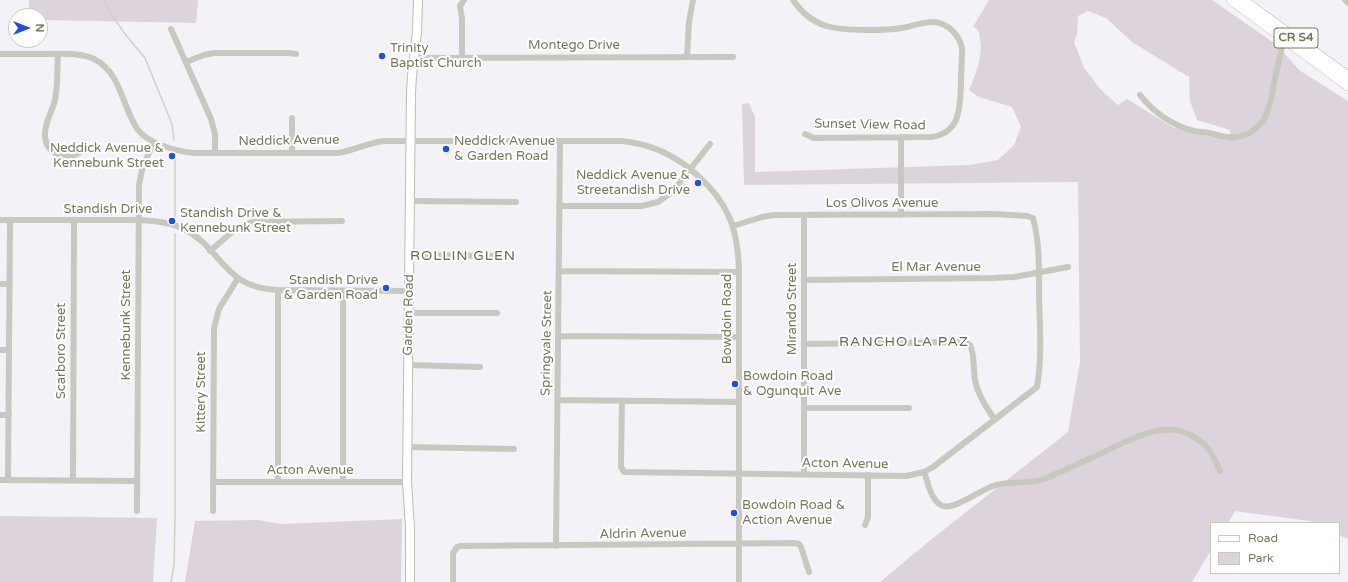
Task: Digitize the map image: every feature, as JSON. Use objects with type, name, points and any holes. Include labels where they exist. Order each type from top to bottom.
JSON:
[{"type":"main road","name":"CR S4","points":[[1231,0],[1348,86]]},
{"type":"main road","name":"CR S4","points":[[1243,0],[1348,76]]},
{"type":"street","name":"Garden Road","points":[[410,582],[410,528],[407,482],[410,140],[412,76],[418,32],[418,0]]},
{"type":"street","points":[[462,57],[462,19],[460,6],[464,0]]},
{"type":"street","points":[[687,57],[689,22],[693,0]]},
{"type":"street","name":"Sunset View Road","points":[[793,0],[812,20],[836,29],[888,30],[925,22],[940,23],[955,33],[961,44],[962,53],[960,107],[958,117],[953,125],[946,131],[935,136],[901,137],[814,138],[806,134]]},
{"type":"street","points":[[1345,0],[1348,3]]},
{"type":"street","points":[[171,29],[211,119],[215,134],[215,153]]},
{"type":"street","points":[[1140,95],[1148,105],[1161,116],[1183,128],[1195,132],[1220,136],[1236,138],[1245,136],[1253,132],[1263,122],[1269,107],[1284,38]]},
{"type":"street","points":[[186,62],[208,53],[220,52],[296,54]]},
{"type":"street","name":"Neddick Avenue","points":[[0,54],[58,54],[85,56],[95,60],[106,68],[116,82],[138,130],[154,143],[184,152],[342,152],[381,141],[410,140],[622,141],[640,144],[667,153],[677,158],[690,168]]},
{"type":"street","points":[[58,54],[56,89],[53,107],[46,128],[46,140],[51,150],[62,157],[71,157],[79,153]]},
{"type":"street","name":"Montego Drive","points":[[415,58],[733,57]]},
{"type":"street","points":[[292,118],[292,153]]},
{"type":"street","points":[[901,137],[901,215]]},
{"type":"street","name":"Springvale Street","points":[[556,546],[560,141]]},
{"type":"street","name":"Kennebunk Street","points":[[137,511],[140,177],[142,165],[154,143]]},
{"type":"street","points":[[559,206],[642,206],[658,202],[673,191],[710,144]]},
{"type":"street","name":"Bowdoin Road","points":[[690,168],[711,187],[725,207],[733,226],[737,244],[739,272],[739,582]]},
{"type":"street","points":[[410,201],[516,202]]},
{"type":"street","name":"Los Olivos Avenue","points":[[733,226],[768,216],[995,214],[1027,216],[1033,218],[1036,228],[1039,273]]},
{"type":"street","name":"Mirando Street","points":[[804,215],[804,475]]},
{"type":"street","name":"Standish Drive","points":[[0,220],[139,220],[162,222],[177,226],[196,237],[238,278],[256,287],[278,290],[409,291]]},
{"type":"street","points":[[8,480],[10,220]]},
{"type":"street","name":"Scarboro Street","points":[[73,481],[74,221]]},
{"type":"street","points":[[210,251],[238,227],[252,222],[342,221]]},
{"type":"street","points":[[409,255],[504,256]]},
{"type":"street","name":"El Mar Avenue","points":[[804,280],[1014,277],[1039,273],[1055,268],[1068,267]]},
{"type":"street","points":[[558,271],[739,272]]},
{"type":"street","name":"Acton Avenue","points":[[622,401],[621,467],[624,472],[906,476],[924,472],[934,467],[1037,387],[1039,373],[1039,273]]},
{"type":"street","name":"Kittery Street","points":[[213,511],[214,328],[219,309],[238,278]]},
{"type":"street","points":[[0,284],[9,284]]},
{"type":"street","points":[[278,290],[278,482]]},
{"type":"street","points":[[342,481],[343,291]]},
{"type":"street","points":[[409,313],[497,313]]},
{"type":"street","points":[[558,336],[739,337]]},
{"type":"street","points":[[804,344],[964,342],[970,345],[973,351],[975,379],[978,394],[994,420]]},
{"type":"street","points":[[0,350],[9,350]]},
{"type":"street","points":[[408,366],[480,367]]},
{"type":"street","points":[[557,400],[738,402]]},
{"type":"street","points":[[804,408],[910,408]]},
{"type":"street","points":[[0,415],[8,415]]},
{"type":"street","points":[[924,472],[934,499],[939,504],[948,506],[960,502],[993,486],[1042,480],[1127,440],[1151,432],[1174,429],[1190,434],[1205,445],[1214,458],[1220,471]]},
{"type":"street","points":[[408,447],[514,449]]},
{"type":"street","points":[[865,525],[868,517],[868,475]]},
{"type":"street","points":[[0,480],[137,481]]},
{"type":"street","name":"Acton Avenue","points":[[213,482],[407,482]]},
{"type":"street","name":"Aldrin Avenue","points":[[453,582],[453,553],[457,547],[461,546],[794,543],[799,544],[810,572]]},
{"type":"green space","points":[[29,0],[198,0],[196,23],[48,20],[48,8],[29,8]]},
{"type":"green space","points":[[989,0],[1212,0],[1277,45],[1299,70],[1348,101],[1348,539],[1340,535],[1340,522],[1312,522],[1235,511],[1229,522],[1210,522],[1210,552],[1192,582],[880,582],[928,542],[1068,432],[1080,362],[1078,182],[744,185],[742,104],[749,103],[755,117],[755,172],[970,165],[998,160],[1014,145],[1021,127],[1012,107],[979,97],[969,90],[981,52],[979,32],[973,27]],"holes":[[[1088,11],[1106,18],[1132,42],[1189,77],[1190,101],[1197,120],[1230,130],[1230,140],[1206,136],[1188,129],[1174,128],[1127,99],[1118,105],[1101,90],[1084,68],[1074,42],[1077,34],[1078,16]]]},
{"type":"green space","points":[[0,516],[157,518],[153,582],[0,582]]},
{"type":"green space","points":[[402,519],[401,582],[185,582],[195,521],[258,520],[281,524]]},
{"type":"waterway","points":[[104,0],[109,11],[125,34],[145,58],[172,124],[174,140]]},
{"type":"waterway","points":[[175,157],[175,217]]},
{"type":"waterway","points":[[171,582],[174,565],[175,518],[175,234]]},
{"type":"place","name":"Trinity Baptist Church","points":[[382,56]]},
{"type":"place","name":"Neddick Avenue & Garden Road","points":[[446,149]]},
{"type":"place","name":"Neddick Avenue & Kennebunk Street","points":[[172,156]]},
{"type":"place","name":"Neddick Avenue & Streetandish Drive","points":[[698,183]]},
{"type":"place","name":"Standish Drive & Kennebunk Street","points":[[172,221]]},
{"type":"place","name":"Standish Drive & Garden Road","points":[[386,288]]},
{"type":"place","name":"Bowdoin Road & Ogunquit Ave","points":[[735,384]]},
{"type":"place","name":"Bowdoin Road & Action Avenue","points":[[734,513]]},
{"type":"district","name":"ROLLIN GLEN","points":[[463,256]]},
{"type":"district","name":"RANCHO LA PAZ","points":[[904,342]]}]
